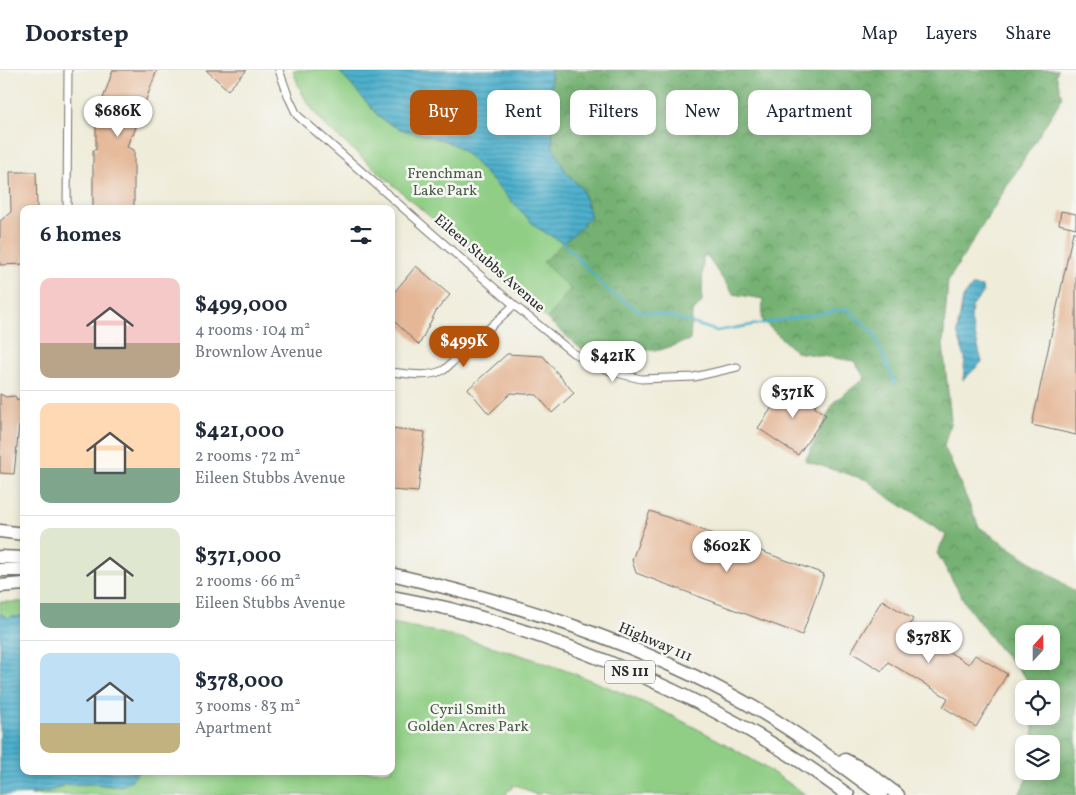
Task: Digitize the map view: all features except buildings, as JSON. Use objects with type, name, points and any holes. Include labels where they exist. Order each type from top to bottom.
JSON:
[{"type":"highway","points":[[0,531],[20,534]]},
{"type":"highway","points":[[0,557],[20,558]]},
{"type":"highway","points":[[0,570],[20,570]]},
{"type":"highway","name":"Highway 111","points":[[395,575],[490,599],[550,618],[638,651],[753,707],[809,742],[881,795]]},
{"type":"highway","points":[[0,586],[20,584]]},
{"type":"highway","name":"NS 111","points":[[395,598],[454,610],[522,631],[577,650],[626,670],[682,695],[742,727],[798,760],[848,795]]},
{"type":"highway","points":[[809,742],[866,771],[898,795]]},
{"type":"street","points":[[67,205],[68,70]]},
{"type":"street","name":"Eileen Stubbs Avenue","points":[[279,70],[297,115],[514,305],[573,353],[612,372],[641,379],[694,377],[737,367]]},
{"type":"street","points":[[395,372],[425,376],[434,375],[444,370],[514,305]]},
{"type":"green space","name":"Frenchman Lake Park","points":[[293,70],[339,71],[381,119],[392,125],[410,130],[410,135],[426,135],[456,146],[469,156],[536,227],[563,243],[543,262],[570,289],[547,319],[327,127],[306,100]]},
{"type":"green space","points":[[551,70],[1058,70],[1056,74],[1062,98],[948,281],[943,345],[951,420],[944,446],[979,527],[1076,592],[1076,795],[1019,795],[1026,780],[1060,780],[1060,735],[1033,735],[1033,725],[1060,725],[1060,680],[1026,680],[1019,670],[1060,670],[1060,625],[1015,625],[1015,666],[997,646],[967,606],[937,553],[946,535],[885,495],[867,480],[805,461],[834,402],[865,378],[854,361],[796,352],[762,320],[763,299],[733,294],[706,255],[703,258],[702,302],[692,313],[690,340],[660,350],[581,349],[547,319],[570,289],[542,262],[560,244],[583,226],[583,222],[591,217],[582,189],[566,172],[552,145],[552,135],[560,135],[560,90],[551,90]]},
{"type":"green space","points":[[0,602],[20,602],[20,616],[9,619],[0,613]]},
{"type":"green space","name":"Cyril Smith Golden Acres Park","points":[[395,624],[445,634],[499,649],[554,666],[608,687],[660,710],[711,736],[806,795],[557,795],[545,792],[536,795],[519,786],[512,785],[513,788],[506,792],[507,795],[31,795],[61,788],[64,784],[118,786],[136,775],[395,775]]},
{"type":"water","points":[[335,70],[551,70],[551,90],[487,90],[487,135],[552,135],[552,145],[566,172],[582,189],[591,218],[583,222],[583,226],[563,243],[536,227],[469,156],[456,146],[443,140],[423,135],[477,135],[477,90],[410,90],[410,132],[400,129],[381,119],[339,71]]},
{"type":"water","points":[[972,286],[982,287],[983,293],[972,307],[971,320],[982,362],[963,380],[965,358],[957,332],[963,298]]},
{"type":"water","points":[[0,613],[9,619],[11,616],[20,617],[20,775],[136,775],[128,783],[117,786],[64,784],[59,788],[43,792],[0,795]]},
{"type":"waterway","points":[[563,243],[610,292],[639,311],[673,317],[717,331],[847,309],[873,332],[895,384]]}]
